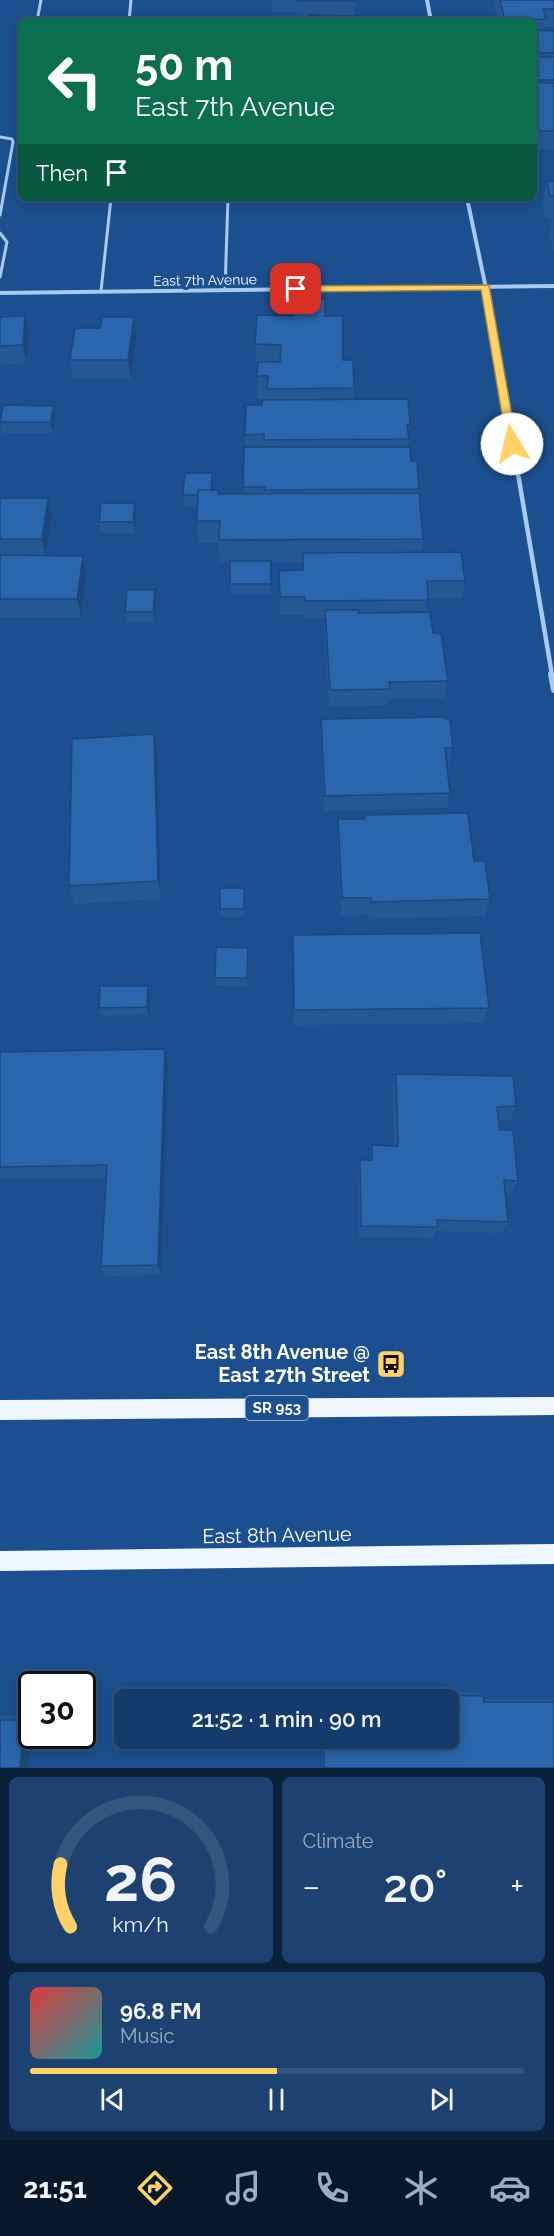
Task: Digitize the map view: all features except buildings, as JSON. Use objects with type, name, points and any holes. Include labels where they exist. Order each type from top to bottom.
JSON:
[{"type":"main road","name":"SR 953","points":[[0,1410],[554,1406]]},
{"type":"main road","name":"East 8th Avenue","points":[[0,1561],[554,1554]]},
{"type":"street","points":[[427,0],[430,18]]},
{"type":"street","points":[[468,201],[486,287],[554,690]]},
{"type":"street","name":"East 7th Avenue","points":[[0,293],[554,286]]},
{"type":"lane","points":[[38,18],[41,0]]},
{"type":"lane","points":[[129,18],[131,0]]},
{"type":"lane","points":[[0,137],[12,138],[14,142],[0,215]]},
{"type":"lane","points":[[101,291],[111,201]]},
{"type":"lane","points":[[225,290],[228,201]]},
{"type":"lane","points":[[0,233],[7,242],[0,277]]},
{"type":"place","name":"East 8th Avenue @ East 27th Street","points":[[391,1364]]},
{"type":"route","points":[[296,289],[486,287],[512,444]]}]
